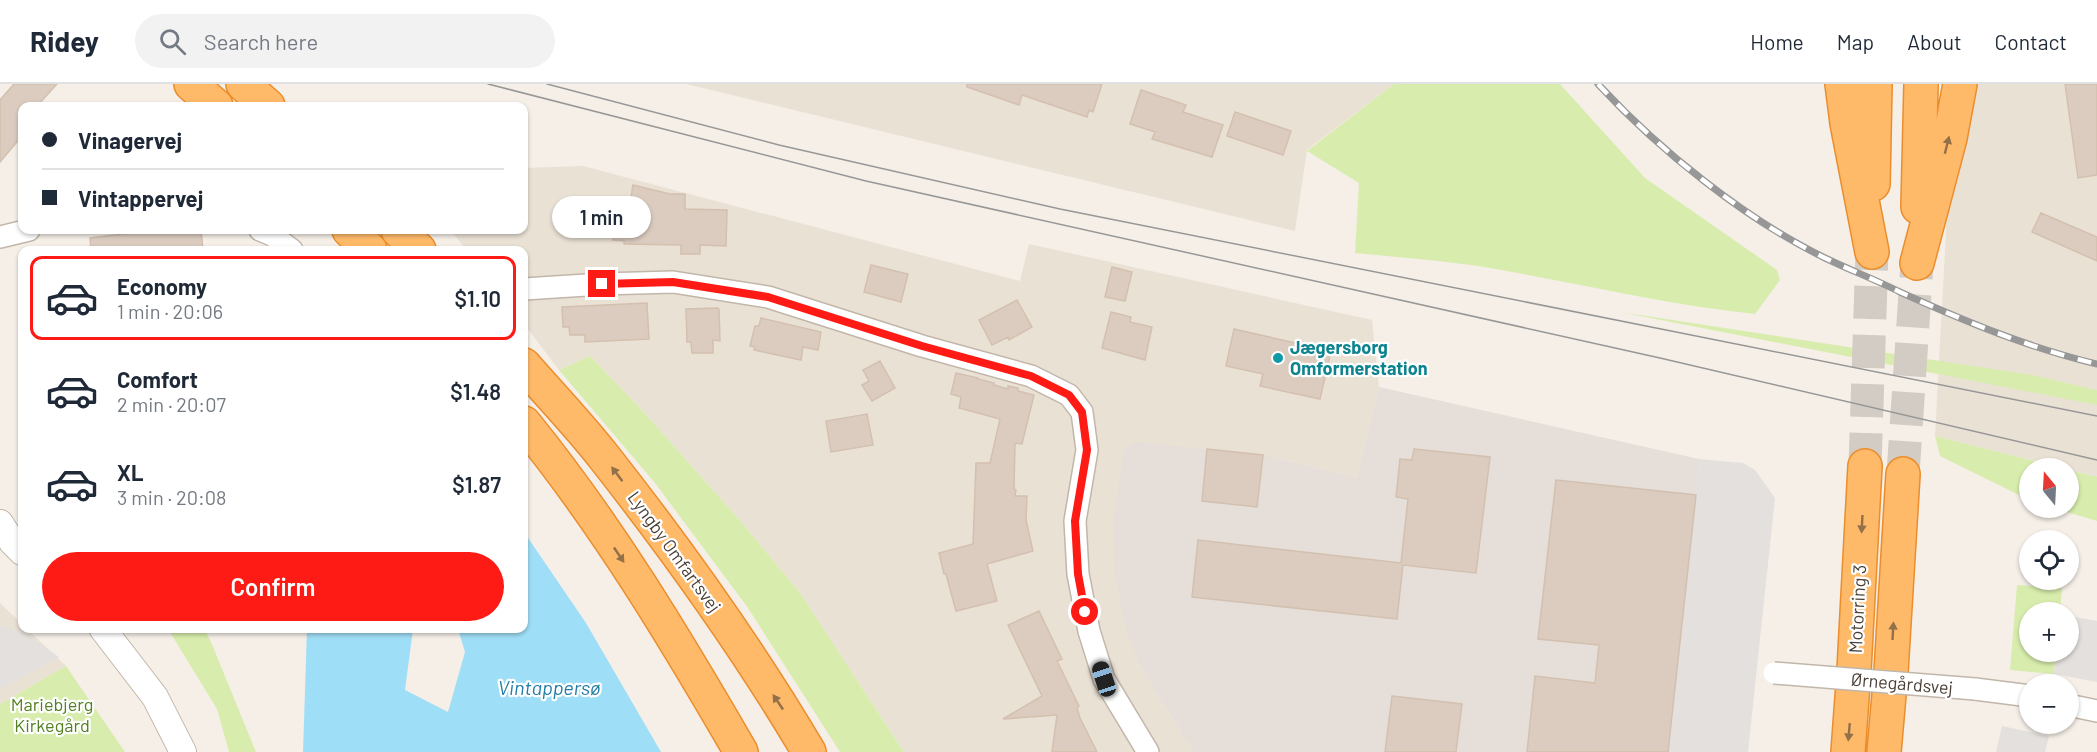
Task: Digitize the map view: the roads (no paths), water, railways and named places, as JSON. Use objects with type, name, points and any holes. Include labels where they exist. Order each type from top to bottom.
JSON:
[{"type":"highway","points":[[191,84],[211,102]]},
{"type":"highway","points":[[243,84],[263,102]]},
{"type":"highway","points":[[1842,84],[1847,123],[1872,252],[1875,84]]},
{"type":"highway","points":[[1921,84],[1917,263],[1950,138],[1960,84]]},
{"type":"highway","points":[[353,234],[366,246]]},
{"type":"highway","points":[[402,234],[415,246]]},
{"type":"highway","name":"Lyngby Omfartsvej","points":[[528,369],[603,456],[703,589],[786,713],[809,752]]},
{"type":"highway","points":[[528,428],[566,475],[674,637],[741,752]]},
{"type":"highway","name":"Motorring 3","points":[[1848,752],[1865,466]]},
{"type":"highway","name":"Motorring 3","points":[[1884,752],[1903,474]]},
{"type":"highway","points":[[674,637],[730,752]]},
{"type":"street","points":[[0,237],[18,232]]},
{"type":"street","points":[[270,234],[287,246]]},
{"type":"street","points":[[528,290],[673,282],[768,297],[922,346],[1031,376],[1069,395],[1082,412],[1087,450],[1075,521],[1078,574],[1086,620],[1104,679],[1148,752]]},
{"type":"street","points":[[106,633],[155,697],[183,752]]},
{"type":"street","name":"Ørnegårdsvej","points":[[1774,673],[2019,695]]},
{"type":"street","points":[[2079,707],[2097,711]]},
{"type":"water","name":"Vintappersø","points":[[528,538],[586,623],[661,752],[303,752],[307,633],[412,633],[405,690],[448,712],[465,652],[459,633],[528,633]]},
{"type":"tunnel","points":[[1865,466],[1872,252]]},
{"type":"tunnel","points":[[1903,474],[1917,263]]},
{"type":"tram line","points":[[488,84],[866,181],[1660,358],[2097,460]]},
{"type":"tram line","points":[[547,84],[779,145],[1060,209],[2097,416]]},
{"type":"railway","points":[[1598,84],[1648,134],[1704,181],[1764,224],[1795,242],[1924,303],[1973,323],[2022,342],[2097,364]]},
{"type":"place","name":"Jægersborg Omformerstation","points":[[1278,358]]},
{"type":"park label","name":"Mariebjerg Kirkegård","points":[[52,715]]}]
